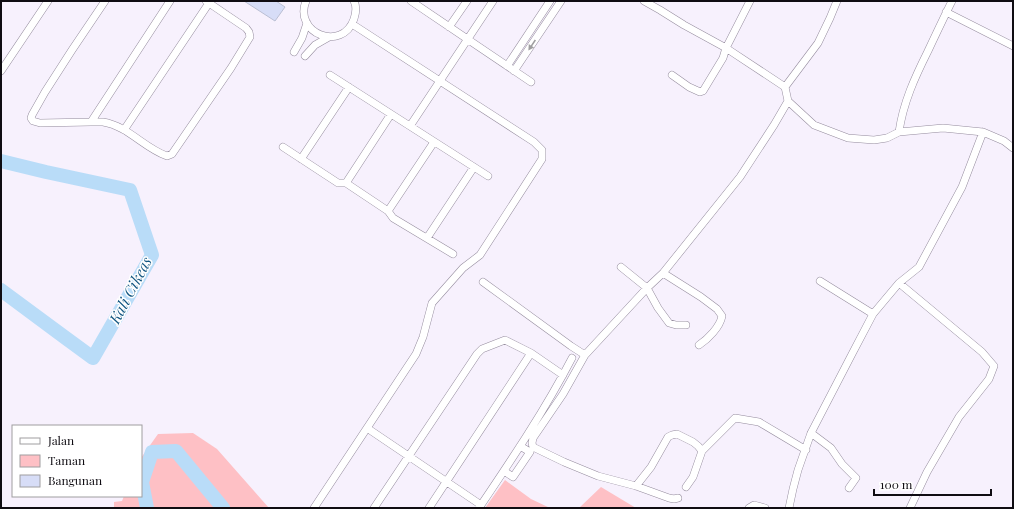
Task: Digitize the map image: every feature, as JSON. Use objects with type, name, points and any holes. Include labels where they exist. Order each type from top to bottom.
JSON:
[{"type":"street","points":[[1,71],[48,1]]},
{"type":"street","points":[[105,1],[45,92],[32,115],[31,118],[33,121],[40,123],[103,122],[124,130],[160,154],[167,156],[172,154],[250,39],[250,34],[246,28],[207,2],[124,130]]},
{"type":"street","points":[[91,122],[170,1]]},
{"type":"street","points":[[306,1],[304,5],[304,14],[307,23],[316,33],[329,37],[338,36],[346,31],[352,24],[356,15],[355,2]]},
{"type":"street","points":[[411,1],[531,82]]},
{"type":"street","points":[[449,27],[466,1]]},
{"type":"street","points":[[410,126],[493,1]]},
{"type":"street","points":[[507,66],[550,1]]},
{"type":"street","points":[[514,71],[561,1]]},
{"type":"street","points":[[644,1],[726,48],[785,87],[788,101],[814,125],[848,138],[874,140],[887,138],[899,132],[943,128],[983,132],[1004,141],[1013,148]]},
{"type":"street","points":[[672,75],[689,87],[700,92],[703,90],[723,58],[726,48],[750,1]]},
{"type":"street","points":[[785,87],[818,43],[837,1]]},
{"type":"street","points":[[899,132],[900,120],[905,101],[952,1]]},
{"type":"street","points":[[946,12],[1013,46]]},
{"type":"street","points":[[537,20],[545,25]]},
{"type":"street","points":[[294,52],[302,38],[307,23]]},
{"type":"street","points":[[314,508],[416,354],[423,337],[432,304],[463,268],[480,256],[542,159],[542,150],[534,142],[352,24]]},
{"type":"street","points":[[305,56],[315,45],[329,37]]},
{"type":"street","points":[[330,75],[488,176]]},
{"type":"street","points":[[301,159],[349,87]]},
{"type":"street","points":[[678,498],[669,498],[636,486],[598,476],[564,462],[533,447],[533,438],[563,394],[585,355],[663,273],[740,177],[788,101]]},
{"type":"street","points":[[346,183],[392,114]]},
{"type":"street","points":[[789,508],[796,476],[811,433],[873,314],[899,283],[919,267],[962,187],[983,132]]},
{"type":"street","points":[[388,210],[434,142]]},
{"type":"street","points":[[284,148],[338,183],[346,183],[388,210],[393,218],[453,254]]},
{"type":"street","points":[[427,238],[474,167]]},
{"type":"street","points":[[621,267],[648,288],[658,308],[669,323],[686,325]]},
{"type":"street","points":[[663,273],[701,297],[717,309],[722,316],[722,320],[709,338],[699,345]]},
{"type":"street","points":[[820,281],[873,314]]},
{"type":"street","points":[[483,282],[585,355]]},
{"type":"street","points":[[899,283],[982,352],[994,366],[989,379],[959,417],[927,472],[910,508]]},
{"type":"street","points":[[374,508],[477,354],[482,349],[505,340],[531,353],[563,375]]},
{"type":"street","points":[[429,508],[531,353]]},
{"type":"street","points":[[367,428],[480,507],[520,446],[572,358]]},
{"type":"street","points":[[686,487],[693,477],[702,451],[735,418],[759,422],[806,450]]},
{"type":"street","points":[[811,433],[831,448],[842,464],[859,480],[849,488]]},
{"type":"street","points":[[636,486],[651,467],[668,437],[677,434],[693,442],[702,451]]},
{"type":"street","points":[[504,471],[513,477],[530,452],[520,446]]},
{"type":"street","points":[[750,508],[754,505],[765,508]]},
{"type":"green space","points":[[193,433],[217,449],[269,508],[114,508],[114,502],[122,501],[124,497],[142,497],[142,457],[158,434]]},
{"type":"green space","points":[[505,480],[531,499],[550,508],[485,508]]},
{"type":"green space","points":[[601,487],[636,508],[579,508]]},
{"type":"building","points":[[244,1],[276,1],[285,7],[275,21]]},
{"type":"waterway","name":"Kali Cikeas","points":[[1,161],[130,190],[152,255],[93,358],[1,290]]},
{"type":"waterway","name":"Kali Cikeas","points":[[147,508],[142,482],[152,452],[176,451],[223,508]]}]
